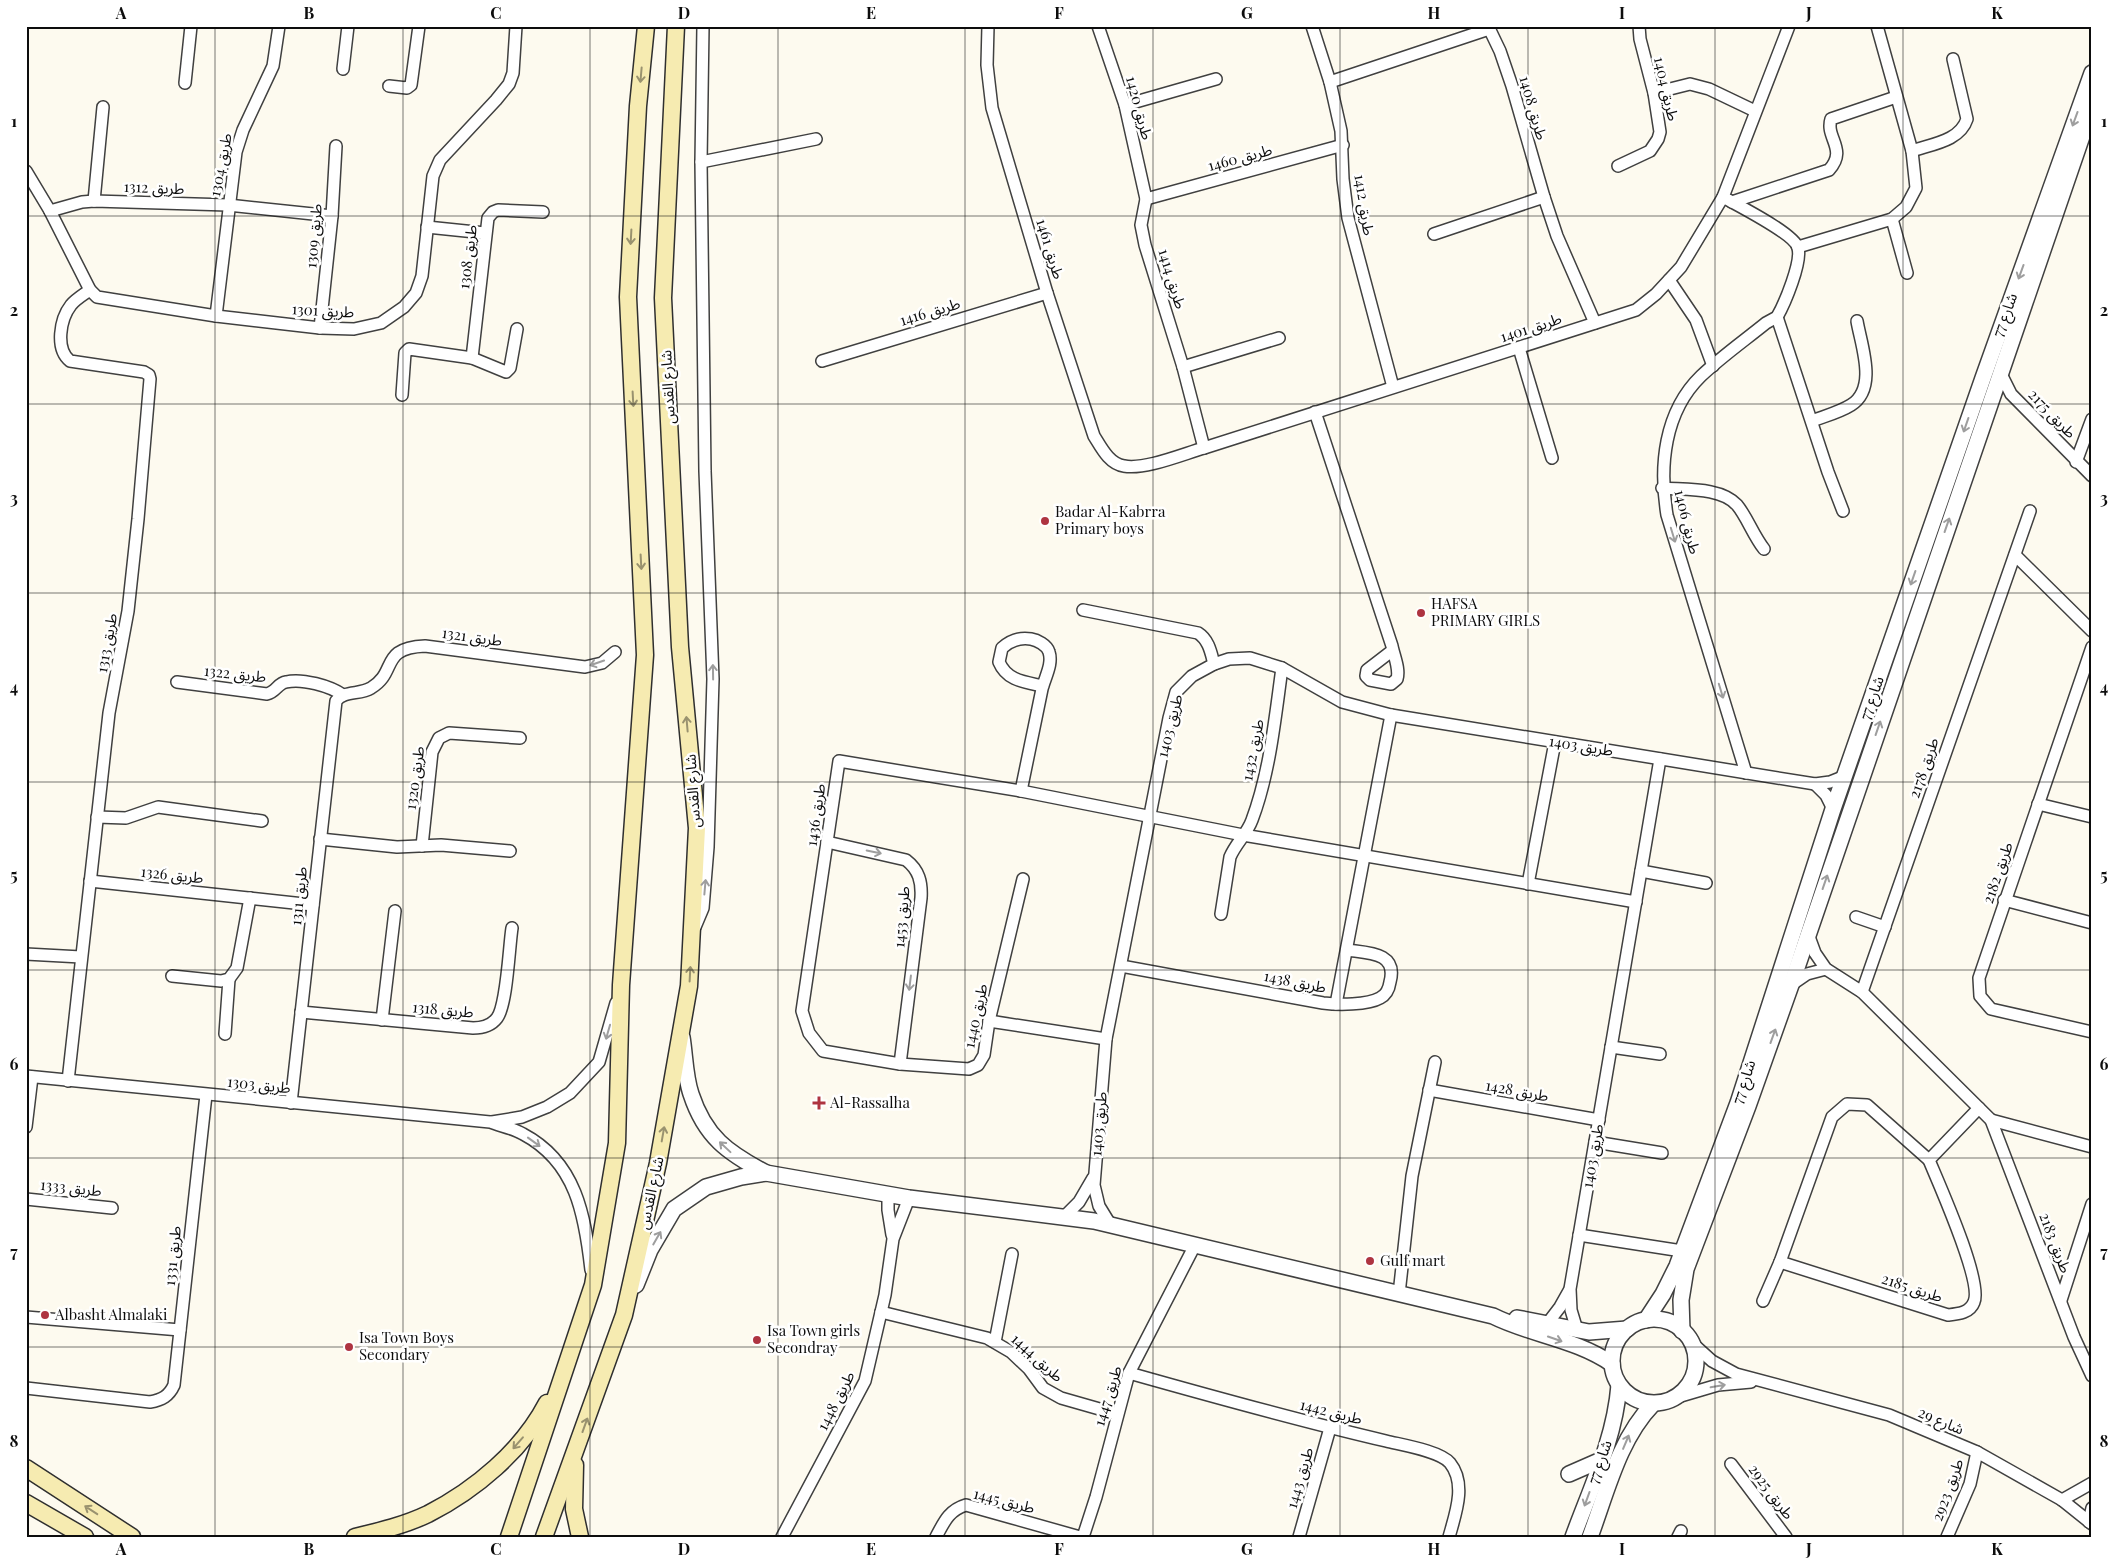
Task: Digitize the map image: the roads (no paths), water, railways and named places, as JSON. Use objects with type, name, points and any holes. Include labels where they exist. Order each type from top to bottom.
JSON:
[{"type":"main road","points":[[509,1537],[592,1285],[617,1143],[621,985],[645,655],[628,297],[638,106],[646,26]]},
{"type":"main road","name":"شارع القدس","points":[[544,1537],[624,1314],[657,1166],[690,986],[697,828],[680,647],[663,298],[676,26]]},
{"type":"main road","points":[[355,1537],[390,1529],[427,1514],[462,1494],[493,1470],[521,1441],[544,1408],[563,1372]]},
{"type":"main road","points":[[575,1454],[574,1509],[580,1537]]},
{"type":"main road","points":[[26,1468],[132,1537]]},
{"type":"main road","points":[[26,1503],[85,1537]]},
{"type":"main road","points":[[44,1513],[68,1537]]},
{"type":"street","points":[[185,83],[191,26]]},
{"type":"street","name":"طريق 1304","points":[[216,316],[228,205],[239,140],[272,66],[279,26]]},
{"type":"street","points":[[343,69],[348,26]]},
{"type":"street","points":[[389,86],[407,88],[411,85],[419,26]]},
{"type":"street","name":"طريق 1301","points":[[90,290],[102,299],[216,316],[320,328],[354,329],[381,322],[404,307],[416,293],[422,276],[433,176],[440,160],[509,84],[513,73],[516,26]]},
{"type":"street","points":[[692,933],[703,908],[709,837],[713,679],[705,471],[701,162],[703,26]]},
{"type":"street","name":"طريق 1461","points":[[988,26],[987,65],[992,108],[1047,293],[1094,436],[1106,456],[1123,466]]},
{"type":"street","name":"طريق 1420","points":[[1098,26],[1124,105],[1146,199]]},
{"type":"street","name":"طريق 1412","points":[[1312,26],[1330,82],[1343,146],[1343,179],[1348,218],[1394,388]]},
{"type":"street","name":"طريق 1404","points":[[1618,166],[1650,151],[1658,139],[1660,125],[1654,93],[1643,56],[1639,26]]},
{"type":"street","name":"طريق 1401","points":[[1123,466],[1152,464],[1636,310],[1656,294],[1681,267],[1727,199],[1755,111],[1789,26]]},
{"type":"street","points":[[1798,247],[1892,219],[1906,207],[1916,188],[1912,151],[1877,26]]},
{"type":"street","name":"طريق 1408","points":[[1330,82],[1489,28],[1500,50],[1512,86],[1557,236],[1595,322]]},
{"type":"street","points":[[1912,151],[1954,137],[1965,126],[1967,119],[1953,59]]},
{"type":"street","name":"شارع 77","points":[[1646,1320],[1667,1287],[1738,1103],[1834,808],[1983,378],[2092,73]]},
{"type":"street","points":[[1124,105],[1216,79]]},
{"type":"street","points":[[1654,93],[1690,84],[1709,89],[1755,111]]},
{"type":"street","points":[[1727,199],[1829,170],[1836,156],[1837,145],[1829,125],[1831,119],[1896,97]]},
{"type":"street","points":[[94,201],[103,107]]},
{"type":"street","name":"شارع 77","points":[[1687,1336],[1681,1300],[1686,1269],[1791,986],[2092,107]]},
{"type":"street","points":[[701,162],[816,139]]},
{"type":"street","name":"طريق 1309","points":[[320,328],[332,216],[336,146]]},
{"type":"street","name":"طريق 1460","points":[[1146,199],[1343,146]]},
{"type":"street","points":[[28,179],[50,211],[90,290]]},
{"type":"street","points":[[1434,234],[1544,197]]},
{"type":"street","name":"طريق 1414","points":[[1146,199],[1142,225],[1145,245],[1183,366],[1204,448]]},
{"type":"street","points":[[1727,199],[1790,236],[1798,247],[1798,261],[1777,317],[1843,511]]},
{"type":"street","name":"طريق 1312","points":[[50,211],[82,202],[94,201],[228,205],[332,216]]},
{"type":"street","name":"طريق 1308","points":[[472,358],[488,218],[495,211],[543,212]]},
{"type":"street","points":[[1892,219],[1907,272]]},
{"type":"street","points":[[428,227],[485,233]]},
{"type":"street","points":[[1670,280],[1696,320],[1713,366]]},
{"type":"street","name":"طريق 1313","points":[[68,1081],[109,713],[128,611],[150,379],[144,372],[70,361],[64,356],[61,346],[63,322],[66,312],[71,305],[90,290]]},
{"type":"street","name":"طريق 1416","points":[[822,361],[1047,293]]},
{"type":"street","name":"طريق 1406","points":[[1746,773],[1667,515],[1662,488],[1664,454],[1682,399],[1700,377],[1766,323],[1777,317]]},
{"type":"street","points":[[1812,421],[1849,406],[1854,403],[1863,391],[1866,376],[1857,321]]},
{"type":"street","points":[[402,395],[406,353],[409,349],[472,358],[503,371],[508,371],[517,330]]},
{"type":"street","points":[[1183,366],[1279,338]]},
{"type":"street","points":[[1519,348],[1552,458]]},
{"type":"street","name":"طريق 2175","points":[[2000,372],[2012,394],[2076,462],[2092,476]]},
{"type":"street","name":"طريق 2175","points":[[1991,398],[2001,394],[2012,394]]},
{"type":"street","points":[[1314,412],[1393,650]]},
{"type":"street","points":[[2076,462],[2092,419]]},
{"type":"street","points":[[1662,488],[1717,493],[1728,498],[1737,505],[1764,549]]},
{"type":"street","name":"طريق 2178","points":[[1862,992],[2030,511]]},
{"type":"street","points":[[2015,555],[2092,631]]},
{"type":"street","points":[[1083,610],[1198,633],[1204,636],[1209,645],[1214,664]]},
{"type":"street","points":[[1021,791],[1050,659],[1048,649],[1029,639],[1015,640],[1002,648],[999,662],[1007,675],[1021,682],[1043,686]]},
{"type":"street","name":"طريق 1321","points":[[342,695],[370,689],[382,677],[392,657],[400,650],[412,646],[425,646],[577,666],[594,666],[602,663],[615,652]]},
{"type":"street","name":"طريق 2182","points":[[2092,647],[2004,900],[1979,978],[1980,996],[1991,1009],[2092,1032]]},
{"type":"street","name":"طريق 1403","points":[[1110,1224],[1098,1200],[1094,1174],[1106,1039],[1169,718],[1176,692],[1192,676],[1214,664],[1229,659],[1250,658],[1282,668],[1333,699],[1352,706],[1391,715],[1815,784],[1830,782],[1845,776]]},
{"type":"street","name":"طريق 1432","points":[[1221,914],[1230,857],[1253,817],[1266,773],[1282,668]]},
{"type":"street","name":"طريق 1322","points":[[177,682],[267,694],[285,682],[292,681],[326,686],[342,695]]},
{"type":"street","name":"طريق 1311","points":[[291,1104],[334,706],[342,695]]},
{"type":"street","points":[[1336,1004],[1391,715]]},
{"type":"street","name":"طريق 1320","points":[[422,846],[432,752],[439,738],[450,733],[520,738]]},
{"type":"street","points":[[1528,884],[1555,742]]},
{"type":"street","name":"طريق 1403","points":[[1577,1330],[1571,1310],[1570,1289],[1660,759]]},
{"type":"street","name":"طريق 1436","points":[[823,1051],[809,1033],[802,1011],[839,761],[1021,791],[1243,835]]},
{"type":"street","points":[[1815,784],[1826,795],[1834,808]]},
{"type":"street","points":[[2038,804],[2092,817]]},
{"type":"street","points":[[98,817],[126,818],[158,808],[262,821]]},
{"type":"street","points":[[1243,835],[1636,902]]},
{"type":"street","points":[[320,839],[397,847],[441,845],[510,852]]},
{"type":"street","name":"طريق 1453","points":[[827,842],[906,860],[913,865],[921,880],[921,898],[900,1064]]},
{"type":"street","points":[[1641,871],[1706,883]]},
{"type":"street","name":"طريق 1440","points":[[823,1051],[900,1064],[969,1069],[978,1065],[984,1054],[989,1021],[1023,879]]},
{"type":"street","name":"طريق 1326","points":[[90,881],[313,905]]},
{"type":"street","points":[[225,1034],[229,979],[236,968],[250,898]]},
{"type":"street","points":[[2004,900],[2092,923]]},
{"type":"street","points":[[382,1020],[395,911]]},
{"type":"street","points":[[1856,917],[1885,927]]},
{"type":"street","name":"طريق 1318","points":[[301,1012],[473,1028],[487,1026],[494,1022],[502,1010],[512,928]]},
{"type":"street","name":"طريق 2183","points":[[1808,934],[1815,952],[1826,969],[1862,992],[1991,1120],[2074,1337],[2092,1376]]},
{"type":"street","name":"طريق 1438","points":[[1121,966],[1336,1004],[1379,999],[1386,994],[1390,983],[1390,963],[1386,959],[1374,954],[1347,950]]},
{"type":"street","points":[[26,954],[81,957]]},
{"type":"street","points":[[1791,986],[1807,974],[1826,969]]},
{"type":"street","points":[[172,976],[221,981],[229,979]]},
{"type":"street","name":"طريق 1303","points":[[29,1077],[490,1122],[522,1117],[547,1107],[570,1093],[599,1062],[621,985]]},
{"type":"street","points":[[989,1021],[1106,1039]]},
{"type":"street","points":[[682,1030],[690,1094],[708,1132],[734,1156],[766,1173],[909,1198],[1064,1216],[1110,1224],[1493,1316],[1594,1352],[1612,1364]]},
{"type":"street","points":[[1611,1047],[1660,1054]]},
{"type":"street","points":[[1399,1294],[1412,1176],[1435,1062]]},
{"type":"street","points":[[26,1127],[29,1077]]},
{"type":"street","name":"طريق 1428","points":[[1430,1090],[1599,1120]]},
{"type":"street","name":"طريق 1331","points":[[26,1388],[150,1402],[162,1399],[174,1385],[206,1095]]},
{"type":"street","name":"طريق 2185","points":[[1763,1301],[1780,1262],[1832,1117],[1848,1104],[1867,1106],[1929,1160],[1952,1217],[1976,1290],[1974,1303],[1965,1313],[1948,1315],[1780,1262]]},
{"type":"street","points":[[1929,1160],[1979,1108]]},
{"type":"street","points":[[1991,1120],[2092,1147]]},
{"type":"street","name":"طريق 1303","points":[[490,1122],[523,1134],[545,1150],[565,1170],[579,1201],[587,1231],[592,1285]]},
{"type":"street","points":[[1595,1142],[1662,1153]]},
{"type":"street","points":[[624,1314],[650,1250],[674,1209],[706,1186],[766,1173]]},
{"type":"street","name":"طريق 1403","points":[[1064,1216],[1082,1198],[1094,1174]]},
{"type":"street","name":"طريق 1448","points":[[888,1194],[888,1210],[893,1239]]},
{"type":"street","name":"طريق 1448","points":[[782,1537],[865,1381],[882,1312],[893,1239],[909,1198]]},
{"type":"street","name":"طريق 1333","points":[[26,1199],[112,1208]]},
{"type":"street","points":[[2061,1300],[2092,1204]]},
{"type":"street","points":[[1579,1235],[1682,1251]]},
{"type":"street","name":"طريق 1447","points":[[1082,1537],[1096,1497],[1129,1373],[1195,1245]]},
{"type":"street","name":"طريق 1444","points":[[995,1342],[1012,1254]]},
{"type":"street","name":"طريق 1403","points":[[1547,1324],[1560,1307],[1570,1289]]},
{"type":"street","name":"طريق 1444","points":[[882,1312],[987,1338],[1011,1352],[1029,1369],[1043,1388],[1061,1398],[1117,1414]]},
{"type":"street","points":[[1493,1316],[1507,1316],[1577,1330],[1602,1332],[1627,1329]]},
{"type":"street","points":[[26,1317],[180,1330]]},
{"type":"street","points":[[1646,1320],[1659,1320],[1672,1323],[1687,1336],[1695,1354],[1696,1367],[1692,1380],[1674,1398],[1653,1404],[1634,1399],[1619,1385],[1612,1364],[1615,1345],[1627,1329],[1636,1323],[1646,1320]]},
{"type":"street","name":"شارع 29","points":[[1687,1336],[1707,1356],[1736,1374],[1763,1383],[1787,1387],[1889,1415],[1977,1452],[2062,1500],[2090,1523]]},
{"type":"street","name":"طريق 1442","points":[[1129,1373],[1330,1428],[1429,1451],[1450,1463],[1458,1482],[1457,1507],[1449,1537]]},
{"type":"street","name":"شارع 29","points":[[1674,1398],[1718,1385],[1763,1383]]},
{"type":"street","name":"شارع 77","points":[[1573,1537],[1614,1420],[1619,1385]]},
{"type":"street","name":"شارع 77","points":[[1590,1537],[1627,1439],[1638,1420],[1653,1404]]},
{"type":"street","name":"طريق 1443","points":[[1299,1537],[1330,1428]]},
{"type":"street","name":"طريق 2923","points":[[1947,1537],[1970,1484],[1977,1452]]},
{"type":"street","points":[[1569,1474],[1601,1460]]},
{"type":"street","name":"طريق 2925","points":[[1732,1464],[1786,1537]]},
{"type":"street","points":[[2062,1500],[2092,1483]]},
{"type":"street","name":"طريق 1445","points":[[936,1537],[947,1516],[952,1511],[966,1506],[1082,1537]]},
{"type":"street","points":[[2090,1523],[2092,1508]]},
{"type":"place","name":"Badar Al-Kabrra Primary boys","points":[[1045,521]]},
{"type":"place","name":"HAFSA PRIMARY GIRLS","points":[[1421,613]]},
{"type":"place","name":"Al-Rassalha","points":[[819,1103]]},
{"type":"place","name":"Gulf mart","points":[[1370,1261]]},
{"type":"place","name":"Albasht Almalaki","points":[[45,1315]]},
{"type":"place","name":"Isa Town girls Secondray","points":[[757,1340]]},
{"type":"place","name":"Isa Town Boys Secondary","points":[[349,1347]]}]
